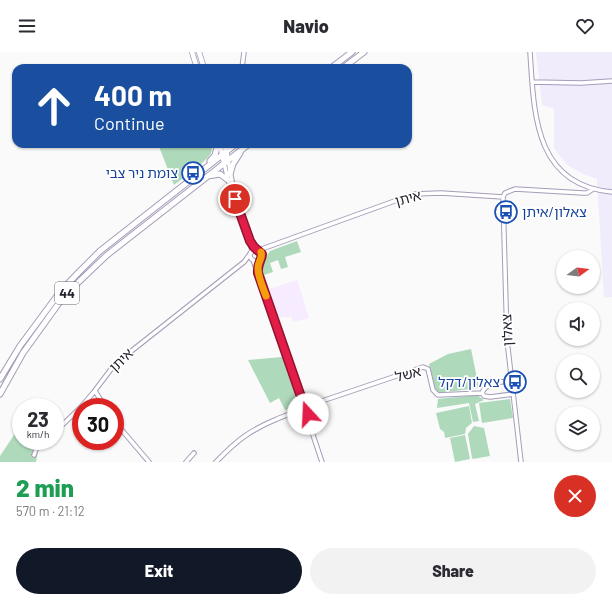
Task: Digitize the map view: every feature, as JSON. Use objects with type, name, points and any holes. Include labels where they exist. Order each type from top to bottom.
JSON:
[{"type":"highway","points":[[336,64],[352,52]]},
{"type":"highway","points":[[348,64],[364,52]]},
{"type":"highway","points":[[206,167],[215,155],[218,148]]},
{"type":"highway","name":"44","points":[[0,379],[29,334],[60,292],[78,273],[100,251],[230,148]]},
{"type":"highway","name":"44","points":[[0,394],[23,353],[64,296],[97,263],[244,148]]},
{"type":"highway","points":[[230,174],[233,164],[242,150]]},
{"type":"highway","points":[[207,176],[220,174],[228,180]]},
{"type":"main road","points":[[192,52],[196,64]]},
{"type":"main road","points":[[199,52],[203,64]]},
{"type":"main road","points":[[222,148],[226,161]]},
{"type":"main road","points":[[224,148],[224,152]]},
{"type":"street","points":[[242,64],[244,52]]},
{"type":"street","points":[[530,52],[538,128],[547,152],[555,163],[568,176],[579,183],[593,189],[612,192]]},
{"type":"street","points":[[532,82],[581,83],[612,81]]},
{"type":"street","points":[[226,161],[235,199]]},
{"type":"street","points":[[226,161],[228,180],[250,241],[253,260],[300,394],[308,406],[309,423],[322,462]]},
{"type":"street","points":[[503,197],[505,193],[514,188],[584,193],[587,193],[593,189]]},
{"type":"street","name":"איתן","points":[[89,398],[115,364],[244,262],[251,253],[414,194],[441,193],[503,197]]},
{"type":"street","name":"צאלון","points":[[503,197],[507,340],[521,462]]},
{"type":"street","points":[[250,241],[258,250],[261,258],[258,273]]},
{"type":"street","name":"איתן","points":[[244,262],[253,260],[257,261],[270,247]]},
{"type":"street","name":"אשל","points":[[306,403],[319,402],[423,367],[428,369],[433,390],[438,395],[482,393],[487,397],[513,394]]},
{"type":"street","name":"אשל","points":[[482,393],[484,389],[491,384],[511,381]]},
{"type":"street","points":[[95,391],[99,398]]},
{"type":"street","points":[[300,394],[299,406],[301,412],[309,423]]},
{"type":"street","name":"אשל","points":[[308,410],[319,402]]},
{"type":"street","points":[[216,462],[232,445],[247,434],[291,413],[302,403],[306,403]]},
{"type":"street","points":[[291,413],[305,413],[308,410]]},
{"type":"street","name":"איתן","points":[[64,423],[72,416]]},
{"type":"street","points":[[124,433],[149,462]]},
{"type":"street","points":[[34,456],[36,450]]},
{"type":"street","points":[[186,462],[194,453]]},
{"type":"shaded area","points":[[536,52],[612,52],[612,297],[604,298],[597,179],[583,174],[567,165],[554,148],[554,109],[542,105]]},
{"type":"shaded area","points":[[297,280],[309,318],[293,322],[291,316],[279,318],[269,289]]},
{"type":"green space","points":[[160,148],[212,148],[211,153],[204,161],[174,185]]},
{"type":"green space","points":[[297,241],[301,252],[285,257],[288,267],[281,269],[278,260],[270,263],[273,272],[264,275],[260,265],[270,251]]},
{"type":"green space","points":[[471,349],[479,388],[438,393],[434,387],[429,364],[448,354]]},
{"type":"green space","points":[[282,357],[297,401],[297,407],[285,410],[279,398],[270,403],[248,360]]},
{"type":"green space","points":[[477,395],[484,400],[475,404],[479,421],[473,422],[469,403],[437,408],[438,399]]},
{"type":"green space","points":[[510,399],[513,418],[482,423],[479,403]]},
{"type":"green space","points":[[469,406],[472,423],[466,428],[465,434],[445,438],[444,432],[440,429],[436,413]]},
{"type":"green space","points":[[474,426],[484,428],[490,456],[472,458],[468,434]]},
{"type":"green space","points":[[465,435],[470,459],[455,462],[450,438]]},
{"type":"green space","points":[[12,438],[12,450],[38,451],[36,462],[0,462],[0,456]]},
{"type":"slow traffic","points":[[261,252],[262,256],[258,263],[258,273],[266,296]]},
{"type":"place","name":"צומת ניר צבי","points":[[193,173]]},
{"type":"place","name":"צאלון/איתן","points":[[506,212]]},
{"type":"place","name":"צאלון/דקל","points":[[515,382]]},
{"type":"route","points":[[235,199],[250,241],[262,254],[262,257],[258,263],[258,273],[300,394],[308,406],[308,414]]}]
